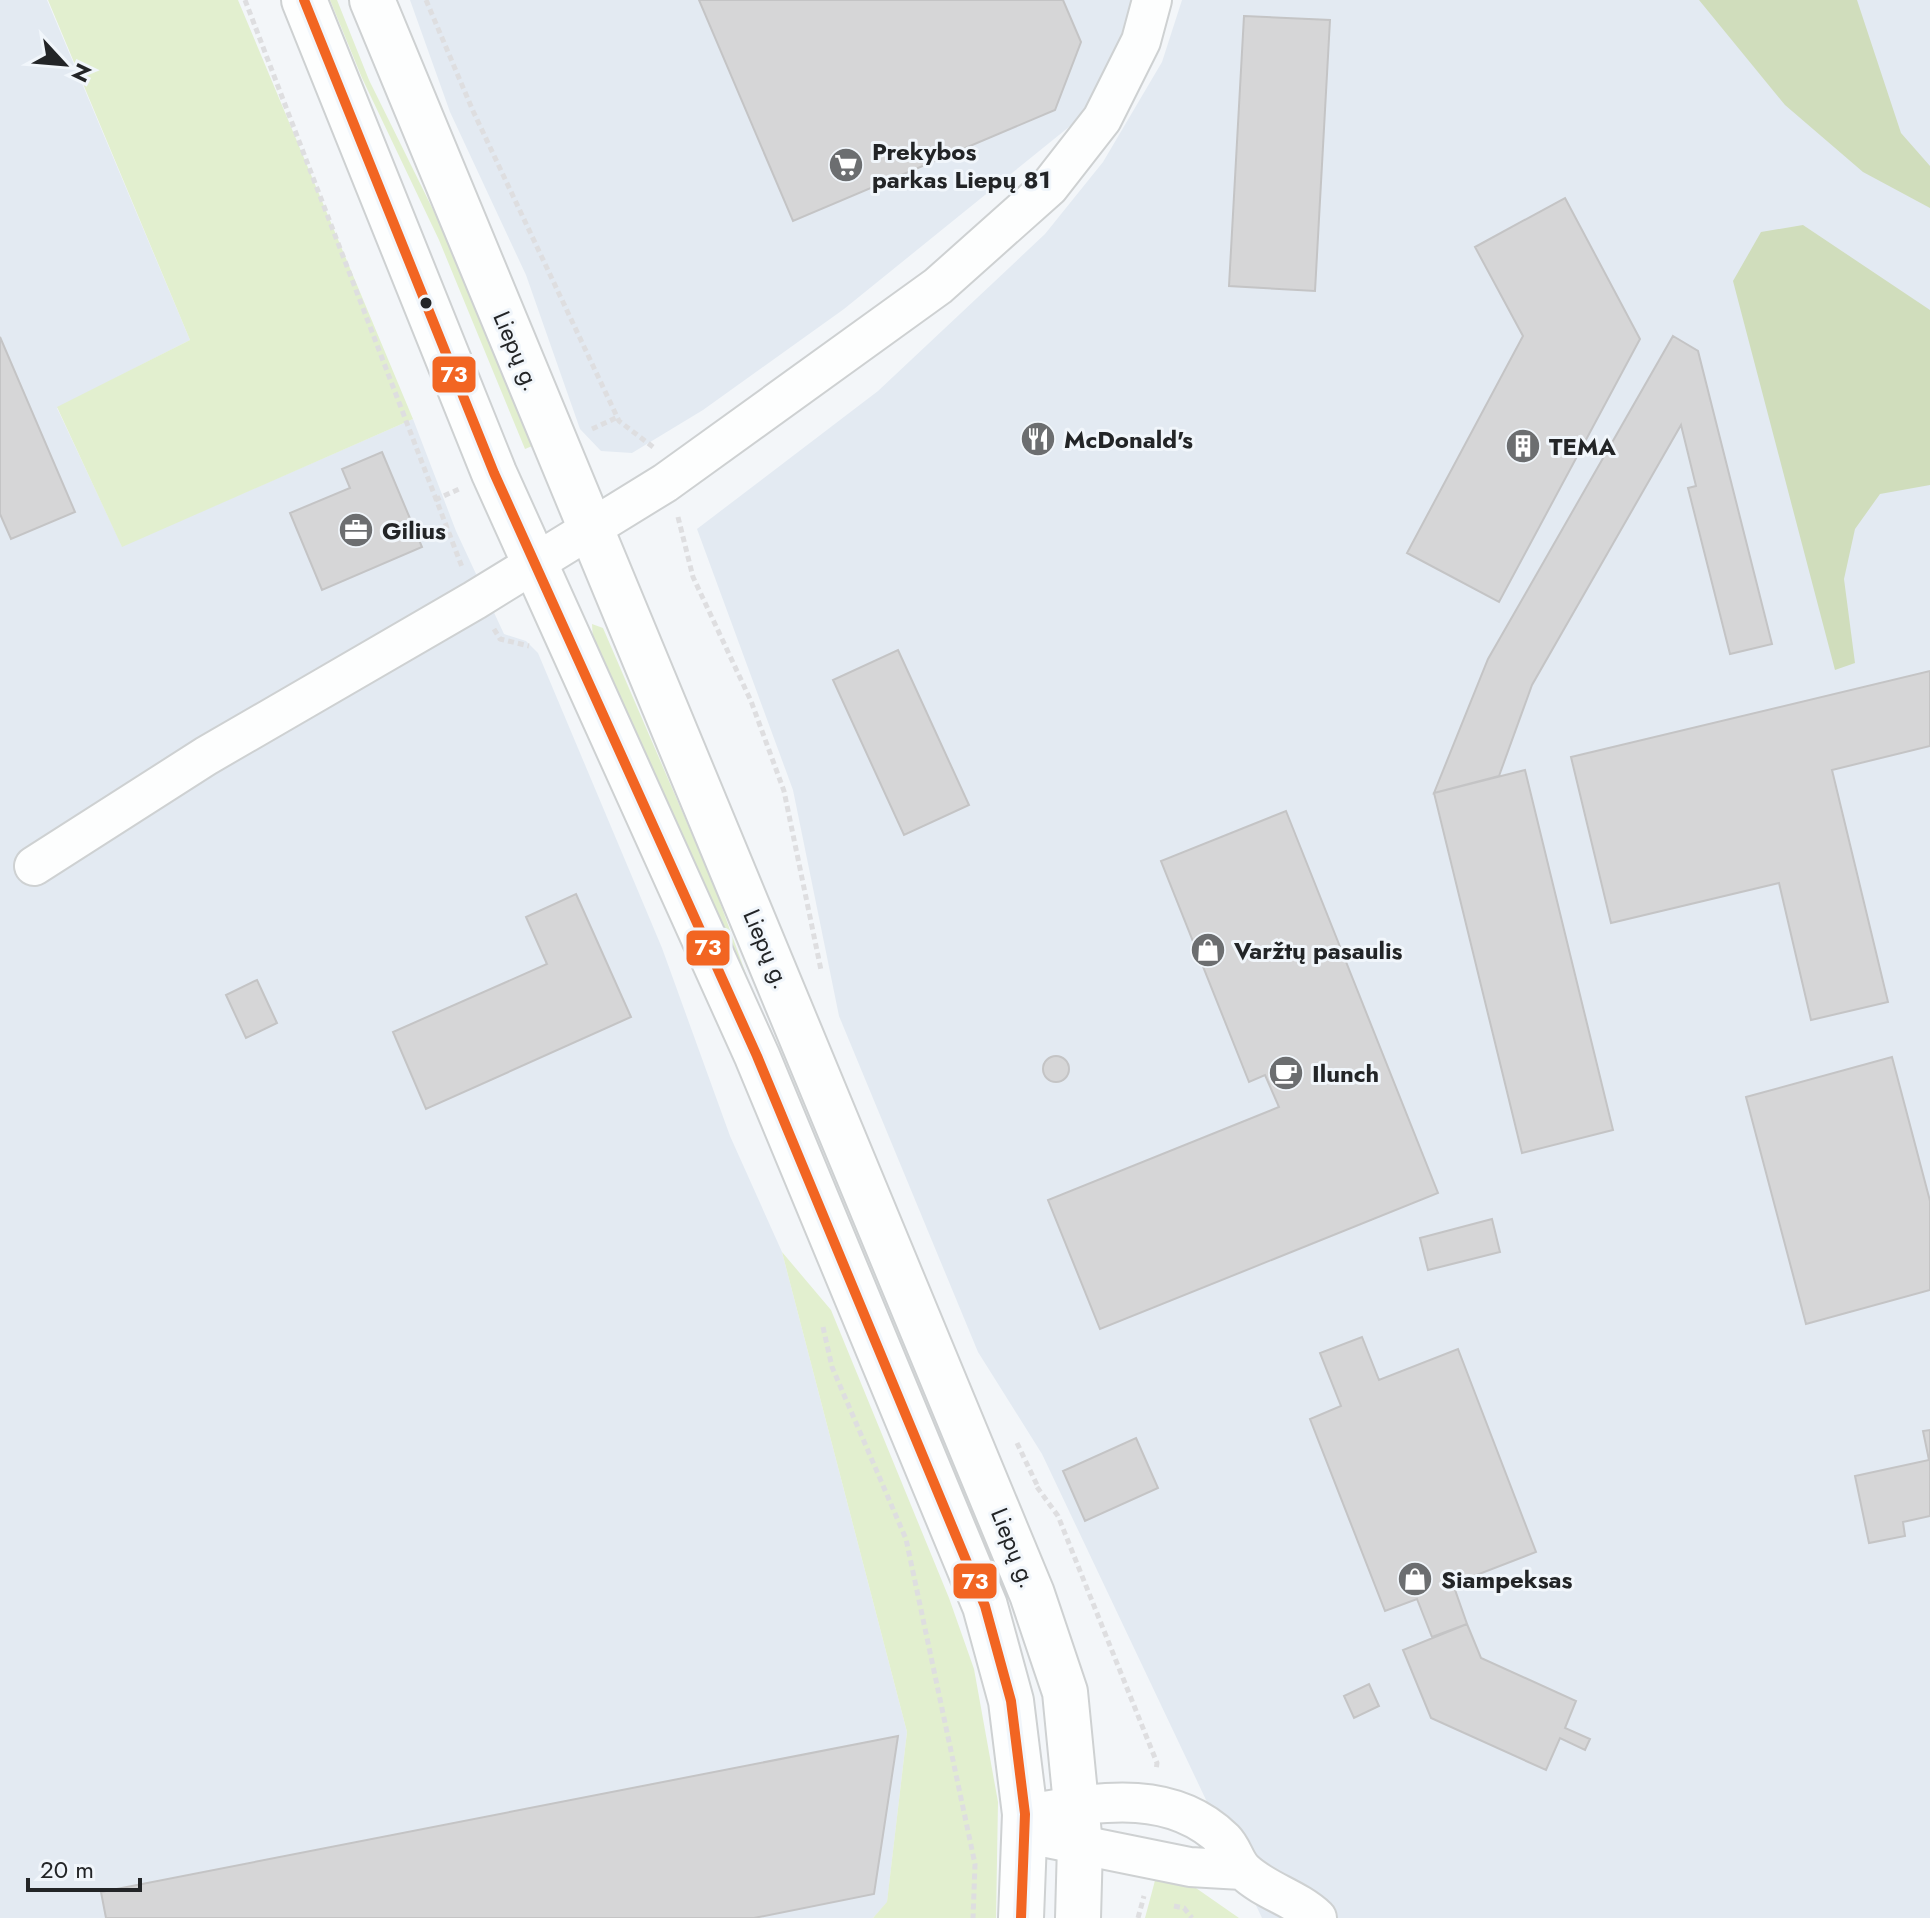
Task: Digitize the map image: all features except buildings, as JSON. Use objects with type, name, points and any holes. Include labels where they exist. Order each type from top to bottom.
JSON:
[{"type":"main road","name":"Liepų g.","points":[[304,0],[430,319],[533,563],[757,1056],[985,1606],[1011,1701],[1026,1824],[1021,1918]]},
{"type":"main road","name":"Liepų g.","points":[[372,0],[1032,1594],[1065,1692],[1078,1825],[1078,1918]]},
{"type":"street","points":[[34,866],[206,756],[475,600],[665,483],[938,286],[1049,187],[1102,119],[1141,41],[1152,0]]},
{"type":"street","points":[[1026,1824],[1078,1825],[1150,1802],[1182,1811],[1227,1843],[1242,1870]]},
{"type":"street","points":[[1078,1825],[1190,1867],[1242,1870],[1321,1915]]},
{"type":"path","points":[[245,0],[475,600],[500,639],[527,645],[537,652]]},
{"type":"path","points":[[426,0],[473,111],[619,421],[652,443],[682,525],[693,577],[751,701],[784,791],[823,983]]},
{"type":"path","points":[[821,1321],[832,1367],[906,1539],[975,1864],[973,1918]]},
{"type":"path","points":[[1010,1430],[1038,1487]]},
{"type":"path","points":[[1138,1918],[1144,1897]]},
{"type":"path","points":[[1184,1908],[1192,1918]]},
{"type":"shaded area","points":[[0,0],[47,0],[190,340],[57,408],[122,546],[413,419],[456,531],[504,634],[526,641],[538,653],[662,948],[730,1136],[782,1252],[907,1732],[887,1903],[873,1918],[0,1918]]},
{"type":"shaded area","points":[[410,0],[1136,0],[1122,45],[1090,110],[844,309],[703,410],[632,453],[601,451],[580,429],[526,275],[450,112]]},
{"type":"shaded area","points":[[1182,0],[1930,0],[1930,1918],[1262,1918],[1042,1454],[978,1352],[839,1016],[793,790],[697,529],[878,391],[1045,234],[1103,162],[1162,62]]},
{"type":"green space","points":[[48,0],[238,0],[413,419],[122,547],[57,407],[190,340]]},
{"type":"green space","points":[[330,0],[337,0],[369,80],[449,242],[537,444],[525,449],[439,240],[362,78]]},
{"type":"green space","points":[[1699,0],[1857,0],[1901,133],[1930,166],[1930,208],[1863,172],[1785,105]]},
{"type":"green space","points":[[1803,225],[1930,310],[1930,485],[1880,494],[1855,529],[1844,579],[1855,663],[1835,670],[1733,281],[1761,232]]},
{"type":"green space","points":[[592,624],[603,628],[713,883],[768,1035],[593,641]]},
{"type":"green space","points":[[782,1252],[831,1310],[949,1598],[974,1669],[998,1802],[996,1918],[873,1918],[887,1902],[907,1732]]},
{"type":"green space","points":[[1157,1873],[1183,1879],[1239,1918],[1145,1918]]},
{"type":"transit line","name":"73","points":[[304,0],[494,473],[757,1056],[985,1606],[1011,1701],[1025,1814],[1021,1918]]},
{"type":"place","name":"Prekybos parkas Liepų 81","points":[[846,165]]},
{"type":"place","name":"McDonald's","points":[[1038,439]]},
{"type":"place","name":"TEMA","points":[[1523,446]]},
{"type":"place","name":"Gilius","points":[[356,530]]},
{"type":"place","name":"Varžtų pasaulis","points":[[1208,950]]},
{"type":"place","name":"Ilunch","points":[[1286,1073]]},
{"type":"place","name":"Siampeksas","points":[[1415,1579]]}]
